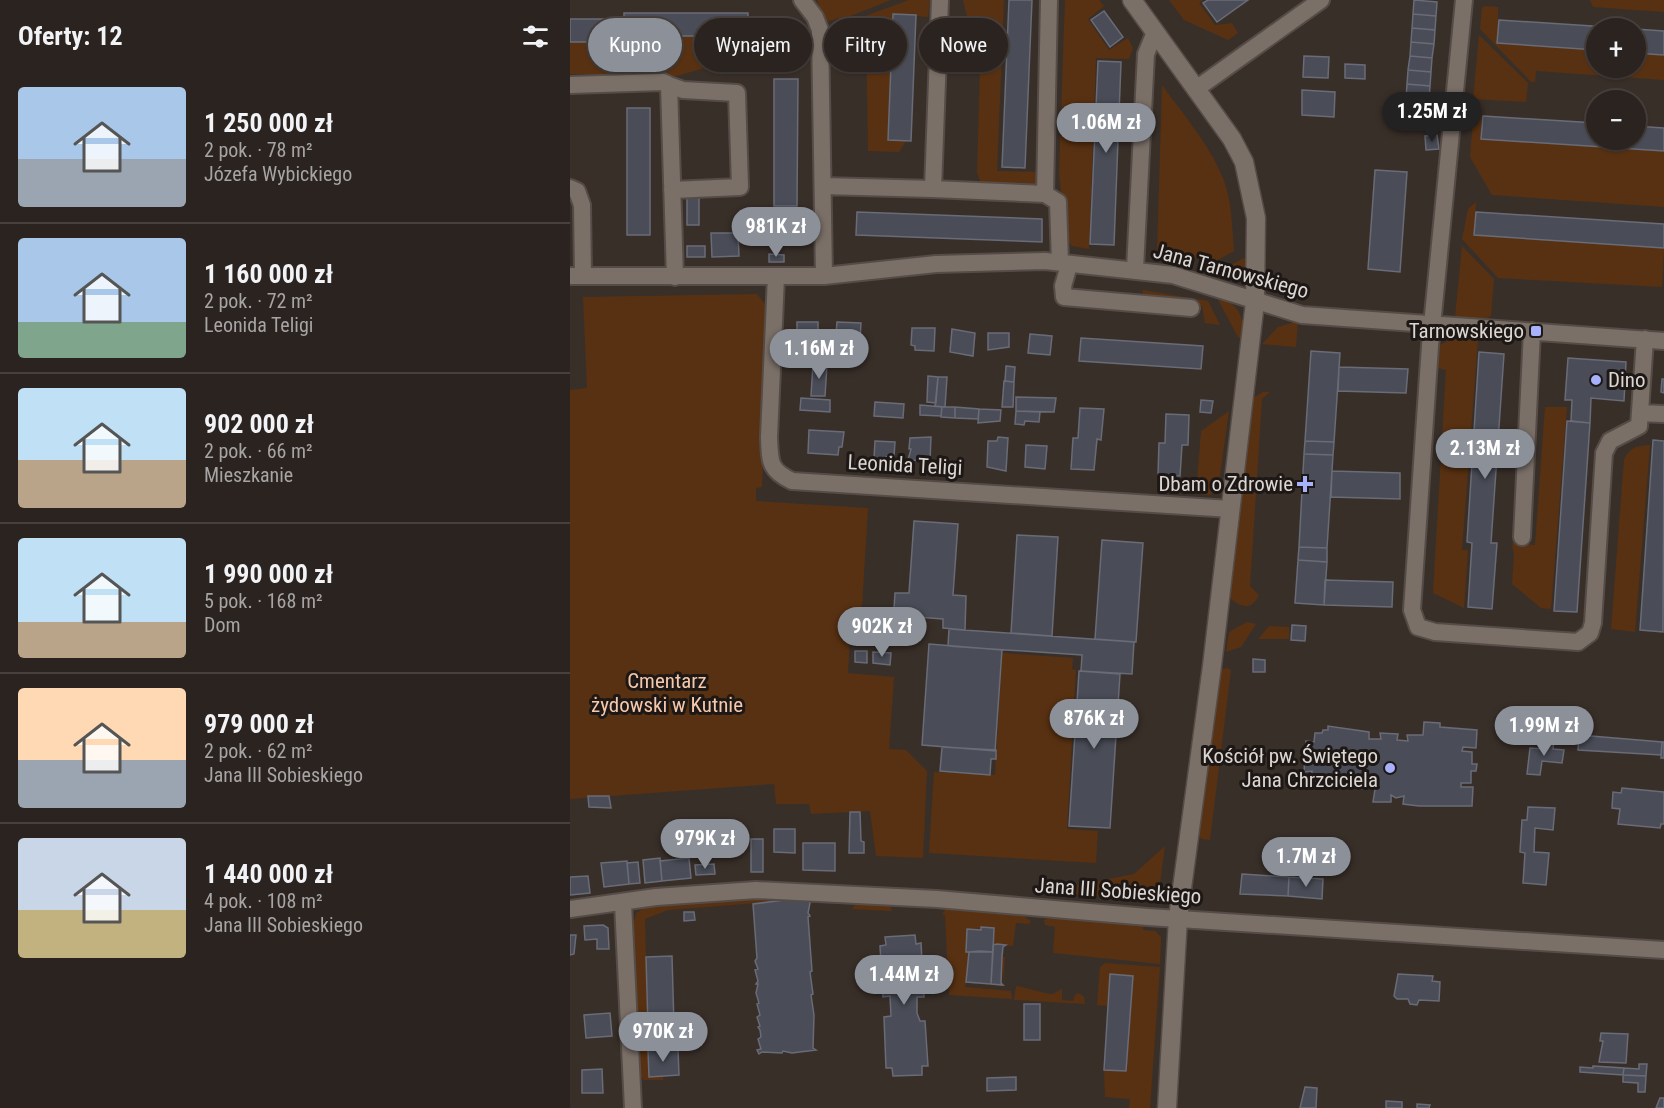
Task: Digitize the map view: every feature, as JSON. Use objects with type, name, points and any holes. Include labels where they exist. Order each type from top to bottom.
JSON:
[{"type":"street","points":[[802,0],[815,17],[820,30],[824,276]]},
{"type":"street","points":[[933,189],[940,0]]},
{"type":"street","points":[[1045,194],[1049,0]]},
{"type":"street","points":[[1132,0],[1232,139],[1244,162],[1256,218],[1255,302],[1178,918],[1167,1108]]},
{"type":"street","points":[[1196,89],[1321,0]]},
{"type":"street","points":[[1464,0],[1432,324],[1412,610],[1418,627],[1458,634],[1578,642],[1590,633],[1593,623],[1604,453],[1610,441],[1640,426],[1645,339]]},
{"type":"street","points":[[1135,269],[1146,54],[1155,32]]},
{"type":"street","points":[[570,85],[663,82],[683,90],[737,93],[740,187],[672,190]]},
{"type":"street","points":[[669,85],[675,277]]},
{"type":"street","points":[[823,186],[1045,194],[1058,202],[1065,264],[1064,297],[1191,308]]},
{"type":"street","points":[[570,188],[577,191],[582,205],[577,276]]},
{"type":"street","name":"Jana Tarnowskiego","points":[[577,276],[824,276],[936,264],[1045,261],[1135,269],[1173,275],[1302,315],[1664,341]]},
{"type":"street","name":"Leonida Teligi","points":[[776,276],[769,437],[770,462],[778,475],[792,481],[1231,508]]},
{"type":"street","points":[[1522,537],[1532,331]]},
{"type":"street","points":[[1640,413],[1664,414]]},
{"type":"street","name":"Jana III Sobieskiego","points":[[570,909],[656,897],[756,890],[937,899],[1178,918],[1664,950]]},
{"type":"street","points":[[623,903],[633,1108]]},
{"type":"green space","points":[[817,0],[891,0],[845,18],[824,18],[824,23]]},
{"type":"green space","points":[[909,0],[930,0],[928,17],[893,14],[893,18],[860,18]]},
{"type":"green space","points":[[963,0],[1004,0],[1003,18],[969,18]]},
{"type":"green space","points":[[1065,0],[1099,0],[1104,6],[1088,19],[1109,50],[1128,38],[1133,48],[1129,59],[1096,58],[1089,249],[1072,246],[1067,239],[1059,175]]},
{"type":"green space","points":[[1169,0],[1203,0],[1199,3],[1215,25],[1232,23],[1238,33],[1228,40],[1184,20]]},
{"type":"green space","points":[[1590,0],[1664,0],[1664,12],[1593,7]]},
{"type":"green space","points":[[1485,6],[1498,7],[1498,43],[1586,49],[1586,75],[1536,71],[1535,82],[1531,82],[1480,29],[1482,8]]},
{"type":"green space","points":[[1479,35],[1528,83],[1526,102],[1473,99]]},
{"type":"green space","points":[[682,36],[694,36],[694,71],[677,76],[570,74],[570,42],[588,42],[588,72],[682,72]]},
{"type":"green space","points":[[1646,54],[1664,55],[1664,80],[1636,78],[1646,78]]},
{"type":"green space","points":[[867,72],[891,72],[888,140],[906,141],[899,152],[868,151]]},
{"type":"green space","points":[[980,72],[1001,72],[997,171],[1038,172],[1040,178],[1034,186],[981,183],[977,173]]},
{"type":"green space","points":[[1162,85],[1203,141],[1226,186],[1234,251],[1216,261],[1157,252]]},
{"type":"green space","points":[[1474,105],[1482,105],[1481,139],[1586,146],[1586,150],[1664,151],[1664,207],[1492,195],[1470,157]]},
{"type":"green space","points":[[1476,202],[1474,235],[1664,248],[1662,287],[1498,278],[1462,239],[1468,209]]},
{"type":"green space","points":[[1462,246],[1494,279],[1491,316],[1486,318],[1455,317]]},
{"type":"green space","points":[[1244,258],[1251,259],[1250,265],[1243,273],[1229,278],[1218,278],[1219,271]]},
{"type":"green space","points":[[1143,290],[1208,301],[1220,325],[1205,323],[1202,306],[1141,300]]},
{"type":"green space","name":"Cmentarz żydowski w Kutnie","points":[[757,294],[769,309],[762,487],[756,488],[756,501],[868,508],[861,623],[867,633],[866,639],[850,639],[848,673],[894,677],[889,749],[906,750],[927,771],[923,858],[876,856],[870,811],[811,814],[809,804],[776,804],[774,784],[570,799],[570,390],[587,388],[583,297]]},
{"type":"green space","points":[[1216,296],[1230,303],[1239,312],[1243,325],[1243,341],[1238,337]]},
{"type":"green space","points":[[1298,321],[1296,347],[1262,344],[1278,327]]},
{"type":"green space","points":[[1451,339],[1478,339],[1462,550],[1468,550],[1464,608],[1433,593],[1446,370],[1438,368],[1440,345]]},
{"type":"green space","points":[[1263,392],[1270,392],[1262,399],[1250,586],[1259,595],[1252,604],[1245,606],[1236,603],[1228,596],[1253,398]]},
{"type":"green space","points":[[1545,407],[1567,407],[1551,609],[1541,608],[1512,584],[1514,555],[1512,543],[1535,545]]},
{"type":"green space","points":[[1229,411],[1218,489],[1209,495],[1196,494],[1201,431]]},
{"type":"green space","points":[[1650,445],[1635,632],[1611,629],[1624,459],[1634,448]]},
{"type":"green space","points":[[1247,622],[1256,624],[1241,647],[1226,652],[1229,632]]},
{"type":"green space","points":[[1269,626],[1289,627],[1289,639],[1258,639]]},
{"type":"green space","points":[[1002,653],[1073,658],[1072,669],[1076,670],[1067,829],[1098,831],[1096,863],[929,853],[934,772],[995,775]]},
{"type":"green space","points":[[1227,668],[1231,670],[1210,840],[1202,839],[1196,833],[1217,670]]},
{"type":"green space","points":[[1165,846],[1158,898],[1154,901],[1044,892],[1134,874]]},
{"type":"green space","points":[[747,895],[795,900],[668,910],[645,919],[649,1076],[663,1076],[663,1080],[644,1080],[639,1074],[633,927],[636,913],[650,905]]},
{"type":"green space","points":[[857,902],[890,905],[892,911],[852,909]]},
{"type":"green space","points":[[947,908],[1019,913],[1031,921],[1029,924],[1016,923],[1013,946],[993,945],[994,928],[967,929],[966,952],[969,952],[966,982],[1003,985],[1002,957],[1005,957],[1003,986],[966,983],[965,987],[1011,991],[1012,999],[949,995],[945,915],[942,914]]},
{"type":"green space","points":[[1057,916],[1144,922],[1143,930],[1155,931],[1161,937],[1160,964],[1053,953],[1055,927],[1045,925],[1044,920]]},
{"type":"green space","points":[[1105,963],[1160,967],[1150,1108],[1129,1108],[1130,1099],[1105,1097],[1104,1070],[1125,1071],[1133,976],[1110,974],[1107,1006],[1097,1005],[1100,967]]},
{"type":"green space","points":[[1016,986],[1051,994],[1062,989],[1062,1000],[1073,1001],[1075,995],[1079,993],[1084,997],[1085,1004],[1014,1000]]},
{"type":"building","points":[[1009,0],[1032,0],[1025,168],[1002,167],[1006,72],[1008,72]]},
{"type":"building","points":[[1208,0],[1248,0],[1217,22],[1203,3]]},
{"type":"building","points":[[1414,0],[1437,2],[1436,16],[1413,14]]},
{"type":"building","points":[[1104,11],[1123,37],[1110,47],[1091,20]]},
{"type":"building","points":[[624,13],[748,13],[748,18],[694,18],[694,36],[682,36],[682,18],[624,18]]},
{"type":"building","points":[[893,14],[916,15],[911,141],[888,140],[891,72],[907,72],[907,18],[893,18]]},
{"type":"building","points":[[1413,14],[1436,16],[1435,30],[1412,28]]},
{"type":"building","points":[[570,19],[588,19],[588,42],[570,42]]},
{"type":"building","points":[[1499,20],[1586,26],[1586,49],[1497,43]]},
{"type":"building","points":[[1412,28],[1435,30],[1434,44],[1411,42]]},
{"type":"building","points":[[1646,30],[1664,31],[1664,55],[1646,54]]},
{"type":"building","points":[[1411,42],[1434,44],[1432,58],[1410,56]]},
{"type":"building","points":[[1304,56],[1329,57],[1328,78],[1303,77]]},
{"type":"building","points":[[1410,56],[1432,58],[1431,72],[1408,70]]},
{"type":"building","points":[[1098,61],[1121,62],[1114,245],[1090,244]]},
{"type":"building","points":[[1345,64],[1365,65],[1365,79],[1345,78]]},
{"type":"building","points":[[1408,70],[1431,72],[1430,86],[1407,84]]},
{"type":"building","points":[[774,79],[798,79],[797,206],[774,206]]},
{"type":"building","points":[[1407,84],[1430,86],[1429,100],[1406,98]]},
{"type":"building","points":[[1302,90],[1335,92],[1334,117],[1302,115]]},
{"type":"building","points":[[1406,98],[1429,100],[1428,114],[1405,112]]},
{"type":"building","points":[[627,108],[650,108],[650,235],[627,235]]},
{"type":"building","points":[[1405,112],[1425,114],[1424,123],[1404,122]]},
{"type":"building","points":[[1483,116],[1586,122],[1586,146],[1481,139]]},
{"type":"building","points":[[1646,127],[1664,128],[1664,151],[1646,150]]},
{"type":"building","points":[[1437,135],[1439,149],[1426,150],[1425,136]]},
{"type":"building","points":[[1375,170],[1407,172],[1400,272],[1368,269]]},
{"type":"building","points":[[687,197],[699,197],[699,225],[687,225]]},
{"type":"building","points":[[857,212],[1042,219],[1042,242],[856,235]]},
{"type":"building","points":[[1476,212],[1664,224],[1664,248],[1474,235]]},
{"type":"building","points":[[711,233],[738,233],[739,256],[712,257]]},
{"type":"building","points":[[687,246],[705,246],[705,257],[687,257]]},
{"type":"building","points":[[769,254],[784,255],[784,262],[769,262]]},
{"type":"building","points":[[797,322],[818,322],[818,348],[797,347]]},
{"type":"building","points":[[837,322],[861,323],[859,356],[837,355],[835,346]]},
{"type":"building","points":[[912,328],[935,328],[934,351],[915,350],[915,346],[911,345]]},
{"type":"building","points":[[952,329],[975,333],[973,356],[950,352]]},
{"type":"building","points":[[988,333],[1009,333],[1009,347],[988,350]]},
{"type":"building","points":[[1030,334],[1052,336],[1050,355],[1028,353]]},
{"type":"building","points":[[1081,338],[1203,346],[1201,369],[1079,361]]},
{"type":"building","points":[[1311,351],[1340,353],[1334,442],[1305,441]]},
{"type":"building","points":[[1479,352],[1504,354],[1491,543],[1497,543],[1492,609],[1468,607],[1472,543],[1467,542]]},
{"type":"building","name":"Dino","points":[[1568,358],[1626,362],[1624,401],[1591,398],[1590,423],[1571,421],[1572,400],[1565,400]]},
{"type":"building","points":[[813,364],[827,365],[825,396],[811,396]]},
{"type":"building","points":[[1006,366],[1015,367],[1014,382],[1005,381]]},
{"type":"building","points":[[1339,367],[1408,369],[1406,393],[1338,391]]},
{"type":"building","points":[[928,376],[938,377],[936,403],[927,402]]},
{"type":"building","points":[[938,377],[947,377],[945,407],[935,406]]},
{"type":"building","points":[[1662,379],[1664,379],[1664,393],[1661,392]]},
{"type":"building","points":[[1004,381],[1014,382],[1013,407],[1002,407]]},
{"type":"building","points":[[1016,397],[1056,398],[1054,412],[1016,411]]},
{"type":"building","points":[[801,398],[830,400],[830,412],[800,410]]},
{"type":"building","points":[[1201,400],[1213,401],[1211,413],[1200,412]]},
{"type":"building","points":[[875,402],[904,404],[903,418],[874,416]]},
{"type":"building","points":[[920,405],[942,407],[941,416],[920,415]]},
{"type":"building","points":[[942,407],[955,407],[955,418],[941,417]]},
{"type":"building","points":[[955,407],[979,409],[978,419],[955,418]]},
{"type":"building","points":[[1080,408],[1104,409],[1101,440],[1097,439],[1094,470],[1071,469],[1073,438],[1078,438]]},
{"type":"building","points":[[979,409],[1001,410],[1000,421],[978,423]]},
{"type":"building","points":[[1016,411],[1040,412],[1039,422],[1025,421],[1024,425],[1015,424]]},
{"type":"building","points":[[1166,414],[1189,415],[1188,445],[1182,445],[1180,476],[1158,475],[1159,443],[1165,443]]},
{"type":"building","points":[[1567,421],[1590,423],[1577,612],[1554,611]]},
{"type":"building","points":[[809,430],[844,432],[842,447],[839,447],[838,455],[808,453]]},
{"type":"building","points":[[931,437],[930,461],[908,460],[911,449],[909,449],[910,438]]},
{"type":"building","points":[[998,437],[1008,438],[1006,471],[987,467],[988,441],[997,441]]},
{"type":"building","points":[[1653,440],[1664,441],[1663,632],[1640,630]]},
{"type":"building","points":[[875,441],[895,442],[894,456],[874,458]]},
{"type":"building","points":[[1305,441],[1334,442],[1333,455],[1304,454]]},
{"type":"building","points":[[1026,445],[1047,446],[1045,469],[1025,467]]},
{"type":"building","points":[[1304,454],[1333,455],[1327,548],[1299,547]]},
{"type":"building","points":[[1332,471],[1400,473],[1400,499],[1331,497]]},
{"type":"building","points":[[914,521],[958,524],[953,595],[966,596],[965,630],[943,628],[943,619],[917,617],[916,627],[893,625],[895,593],[909,593]]},
{"type":"building","points":[[1017,535],[1058,537],[1052,636],[1011,633]]},
{"type":"building","points":[[1102,540],[1143,543],[1136,642],[1095,639]]},
{"type":"building","points":[[1299,547],[1327,548],[1327,562],[1298,560]]},
{"type":"building","points":[[1298,560],[1327,562],[1324,605],[1295,603]]},
{"type":"building","points":[[1325,580],[1393,582],[1392,607],[1324,605]]},
{"type":"building","points":[[1292,625],[1306,626],[1305,641],[1291,640]]},
{"type":"building","points":[[949,629],[1134,642],[1132,674],[1081,671],[1082,655],[948,646]]},
{"type":"building","points":[[929,644],[1002,650],[995,751],[922,745]]},
{"type":"building","points":[[855,651],[867,651],[867,663],[855,662]]},
{"type":"building","points":[[873,652],[891,653],[890,665],[873,663]]},
{"type":"building","points":[[1253,659],[1265,660],[1265,672],[1253,672]]},
{"type":"building","points":[[1079,671],[1120,674],[1110,828],[1069,826]]},
{"type":"building","name":"Kościół pw. Świętego Jana Chrzciciela","points":[[1424,722],[1440,723],[1440,727],[1477,730],[1476,748],[1463,747],[1462,751],[1472,752],[1472,764],[1477,764],[1476,771],[1471,771],[1471,783],[1461,783],[1461,787],[1473,787],[1472,806],[1403,804],[1404,796],[1396,798],[1391,795],[1391,802],[1373,802],[1376,783],[1365,782],[1365,789],[1348,788],[1348,781],[1311,781],[1312,771],[1304,772],[1306,741],[1314,742],[1315,733],[1328,730],[1328,726],[1369,732],[1369,739],[1381,739],[1380,733],[1398,734],[1397,740],[1408,741],[1407,735],[1423,735]]},
{"type":"building","points":[[1579,735],[1662,742],[1661,755],[1578,750]]},
{"type":"building","points":[[1544,739],[1554,740],[1553,749],[1564,750],[1562,763],[1542,761],[1540,775],[1527,774],[1530,748],[1544,749]]},
{"type":"building","points":[[1662,742],[1664,742],[1664,758],[1661,758]]},
{"type":"building","points":[[942,747],[996,750],[996,759],[991,759],[990,775],[940,771]]},
{"type":"building","points":[[1622,788],[1664,792],[1664,824],[1661,824],[1660,828],[1618,824],[1620,809],[1612,808],[1613,792],[1621,793]]},
{"type":"building","points":[[588,796],[609,796],[611,808],[589,807]]},
{"type":"building","points":[[1528,807],[1555,808],[1553,830],[1535,828],[1534,852],[1549,853],[1546,885],[1523,883],[1525,853],[1520,852],[1522,820],[1527,820]]},
{"type":"building","points":[[850,812],[860,812],[861,841],[864,842],[864,853],[849,853]]},
{"type":"building","points":[[774,829],[795,829],[795,853],[774,852]]},
{"type":"building","points":[[751,839],[763,839],[763,872],[751,872]]},
{"type":"building","points":[[803,843],[835,843],[835,871],[803,870]]},
{"type":"building","points":[[660,858],[662,881],[645,883],[643,860]]},
{"type":"building","points":[[689,858],[691,878],[662,881],[660,861]]},
{"type":"building","points":[[627,861],[629,884],[604,887],[601,863]]},
{"type":"building","points":[[638,862],[640,883],[629,884],[627,863]]},
{"type":"building","points":[[714,864],[715,874],[696,875],[695,865]]},
{"type":"building","points":[[1242,874],[1289,877],[1288,896],[1240,894]]},
{"type":"building","points":[[588,876],[590,893],[570,895],[570,877]]},
{"type":"building","points":[[1289,877],[1323,879],[1322,899],[1288,896]]},
{"type":"building","points":[[808,900],[810,903],[808,913],[810,916],[808,917],[814,1015],[813,1048],[816,1050],[759,1054],[757,1050],[761,1049],[758,1039],[761,1037],[757,1017],[760,1015],[756,993],[758,981],[755,970],[758,969],[755,961],[757,958],[753,904]]},
{"type":"building","points":[[684,912],[694,912],[695,920],[684,921]]},
{"type":"building","points":[[603,925],[608,928],[609,949],[597,949],[597,939],[585,940],[584,926]]},
{"type":"building","points":[[981,927],[994,928],[993,952],[966,952],[967,929],[981,930]]},
{"type":"building","points":[[570,935],[576,935],[574,954],[570,955]]},
{"type":"building","points":[[915,935],[916,944],[921,943],[924,997],[917,997],[917,1013],[920,1021],[925,1021],[928,1066],[922,1066],[922,1075],[893,1076],[892,1068],[886,1068],[884,1017],[891,1016],[890,996],[883,997],[880,946],[886,945],[885,937]]},
{"type":"building","points":[[993,945],[1006,945],[1003,947],[1002,957],[1001,983],[1003,985],[991,984]]},
{"type":"building","points":[[969,952],[993,952],[991,984],[966,982]]},
{"type":"building","points":[[672,956],[674,1026],[648,1027],[646,957]]},
{"type":"building","points":[[1110,974],[1133,976],[1126,1071],[1104,1070]]},
{"type":"building","points":[[1398,974],[1433,976],[1432,981],[1440,982],[1439,1001],[1419,1000],[1417,1005],[1410,1004],[1408,999],[1397,999],[1394,996]]},
{"type":"building","points":[[1024,1004],[1040,1004],[1040,1040],[1024,1040]]},
{"type":"building","points":[[610,1013],[612,1036],[586,1038],[584,1015]]},
{"type":"building","points":[[648,1027],[660,1027],[660,1049],[648,1050]]},
{"type":"building","points":[[1601,1033],[1628,1034],[1626,1063],[1599,1062],[1603,1041],[1600,1041]]},
{"type":"building","points":[[678,1049],[679,1075],[649,1077],[648,1050]]},
{"type":"building","points":[[1639,1064],[1647,1064],[1646,1076],[1623,1075],[1624,1068],[1639,1069]]},
{"type":"building","points":[[1593,1066],[1624,1068],[1623,1075],[1580,1072],[1580,1067],[1593,1068]]},
{"type":"building","points":[[602,1069],[603,1093],[582,1093],[582,1070]]},
{"type":"building","points":[[1623,1075],[1646,1076],[1645,1092],[1638,1092],[1638,1083],[1623,1082]]},
{"type":"building","points":[[1016,1077],[1016,1090],[987,1091],[987,1078]]},
{"type":"building","points":[[1305,1087],[1317,1088],[1316,1108],[1300,1108]]},
{"type":"building","points":[[1660,1098],[1664,1098],[1664,1108],[1656,1108]]},
{"type":"building","points":[[1386,1101],[1402,1102],[1402,1108],[1386,1108]]},
{"type":"building","points":[[1417,1104],[1430,1105],[1429,1108],[1417,1108]]},
{"type":"place","name":"Tarnowskiego","points":[[1536,331]]},
{"type":"place","name":"Dino","points":[[1596,380]]},
{"type":"place","name":"Dbam o Zdrowie","points":[[1305,484]]},
{"type":"place","name":"Kościół pw. Świętego Jana Chrzciciela","points":[[1390,768]]}]
